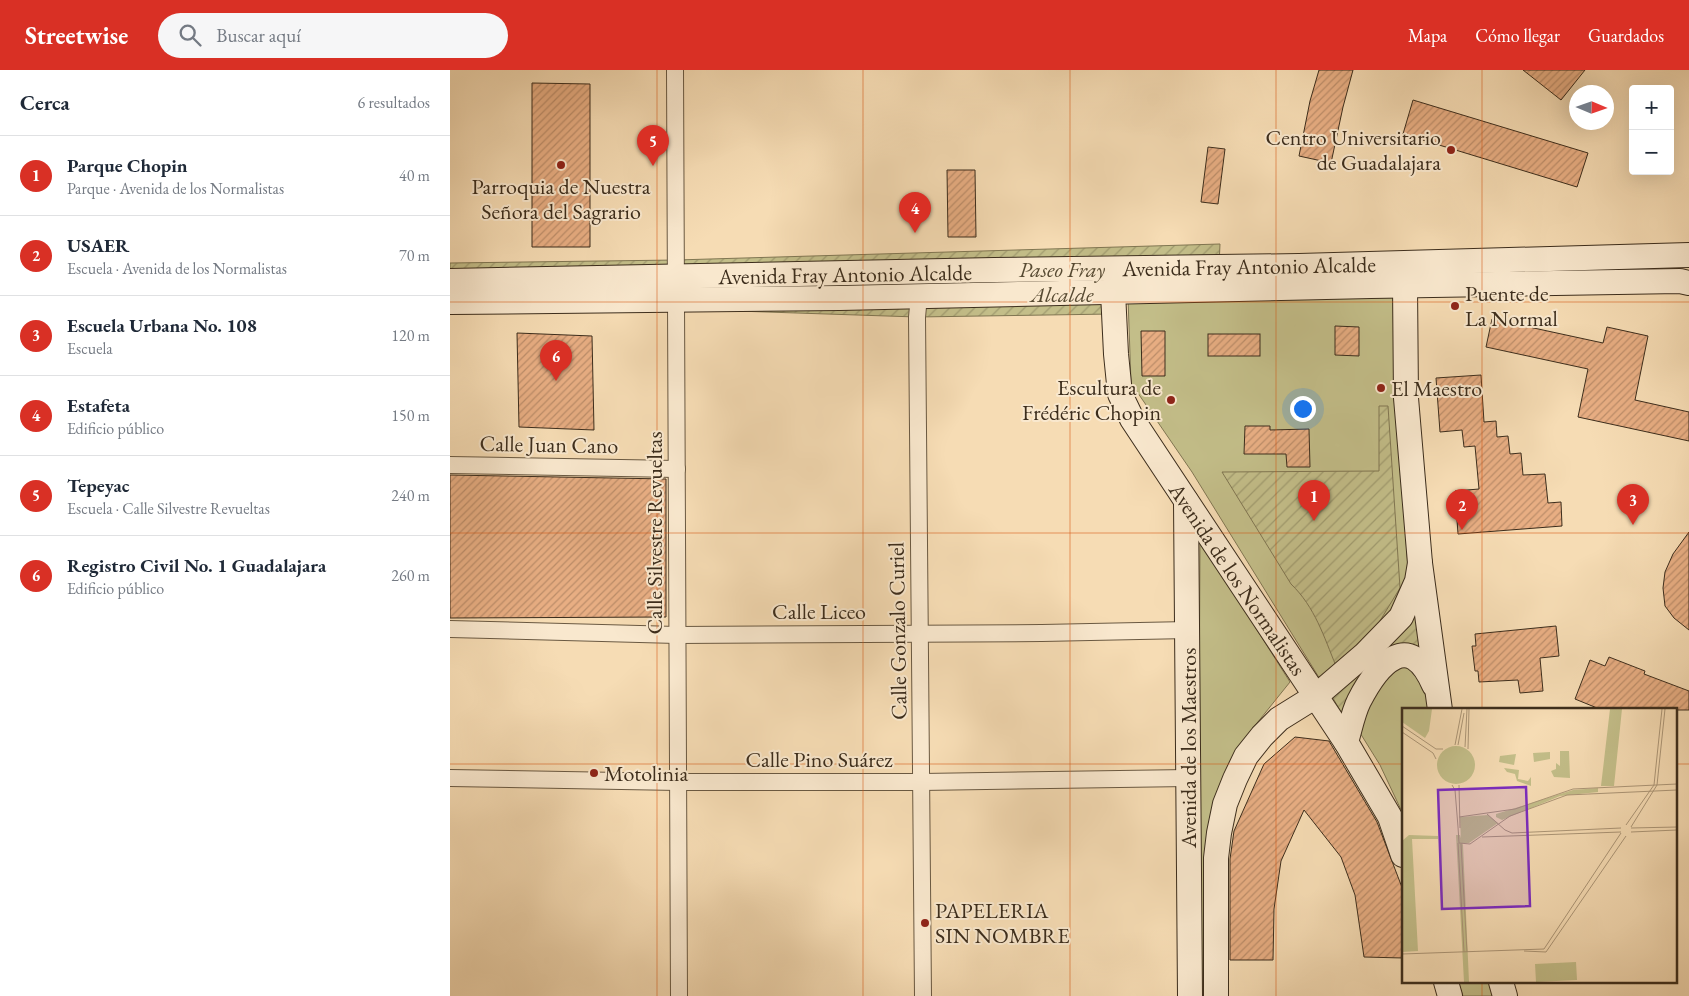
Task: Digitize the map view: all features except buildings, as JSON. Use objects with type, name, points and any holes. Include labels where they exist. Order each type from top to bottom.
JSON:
[{"type":"street","name":"Calle Silvestre Revueltas","points":[[675,70],[679,996]]},
{"type":"street","name":"Avenida Fray Antonio Alcalde","points":[[450,302],[994,270],[1299,266],[1689,255]]},
{"type":"street","points":[[1113,292],[1129,279],[1284,274],[1299,266]]},
{"type":"street","name":"Avenida Fray Antonio Alcalde","points":[[450,281],[919,296],[1405,285],[1689,283]]},
{"type":"street","points":[[1405,285],[1406,398],[1420,563],[1439,702]]},
{"type":"street","name":"Avenida de los Normalistas","points":[[1113,292],[1120,394],[1132,419],[1346,742],[1390,817],[1402,853]]},
{"type":"street","name":"Calle Gonzalo Curiel","points":[[919,296],[917,317],[923,996]]},
{"type":"street","name":"Calle Juan Cano","points":[[450,465],[677,470]]},
{"type":"street","name":"Avenida de los Maestros","points":[[1186,501],[1190,996]]},
{"type":"street","name":"Avenida de los Maestros","points":[[1216,996],[1216,858],[1218,833],[1225,804],[1246,756],[1279,719],[1316,696],[1365,654],[1401,617],[1418,581],[1420,563]]},
{"type":"street","name":"Calle Liceo","points":[[450,629],[677,635],[1042,633],[1188,630]]},
{"type":"street","points":[[1346,742],[1358,702],[1376,673],[1394,658],[1411,656],[1420,661],[1427,669],[1439,702]]},
{"type":"street","name":"Calle Pino Suárez","points":[[450,778],[678,782],[922,782],[1188,778]]},
{"type":"green space","name":"Paseo Fray Alcalde","points":[[1220,244],[1218,289],[1112,292],[1112,314],[917,317],[676,309],[450,314],[450,263],[676,260]]},
{"type":"green space","points":[[1397,297],[1397,399],[1408,570],[1400,607],[1323,684],[1192,472],[1131,383],[1128,298]]},
{"type":"green space","points":[[1379,406],[1388,406],[1400,588],[1378,624],[1336,666],[1313,612],[1291,584],[1222,472],[1379,471]]},
{"type":"green space","points":[[1200,540],[1290,682],[1253,728],[1229,770],[1206,996],[1198,996]]},
{"type":"green space","points":[[1421,609],[1425,655],[1378,663],[1403,622]]},
{"type":"green space","points":[[1366,663],[1372,670],[1346,720],[1331,695]]},
{"type":"green space","points":[[1398,663],[1424,674],[1429,708],[1402,708],[1402,812],[1380,765],[1357,728],[1368,698]]},
{"type":"green space","points":[[1459,984],[1491,984],[1494,996],[1463,996]]},
{"type":"place","name":"Centro Universitario de Guadalajara","points":[[1451,150]]},
{"type":"place","name":"Parroquia de Nuestra Señora del Sagrario","points":[[561,165]]},
{"type":"place","name":"Tepeyac","points":[[653,166]]},
{"type":"place","name":"Estafeta","points":[[915,233]]},
{"type":"place","name":"Puente de La Normal","points":[[1455,306]]},
{"type":"place","name":"Registro Civil No. 1 Guadalajara","points":[[556,381]]},
{"type":"place","name":"El Maestro","points":[[1381,388]]},
{"type":"place","name":"Escultura de Frédéric Chopin","points":[[1171,400]]},
{"type":"place","name":"Parque Chopin","points":[[1314,521]]},
{"type":"place","name":"Escuela Urbana No. 108","points":[[1633,525]]},
{"type":"place","name":"USAER","points":[[1462,530]]},
{"type":"place","name":"Motolinia","points":[[594,773]]},
{"type":"place","name":"PAPELERIA SIN NOMBRE","points":[[925,923]]}]
